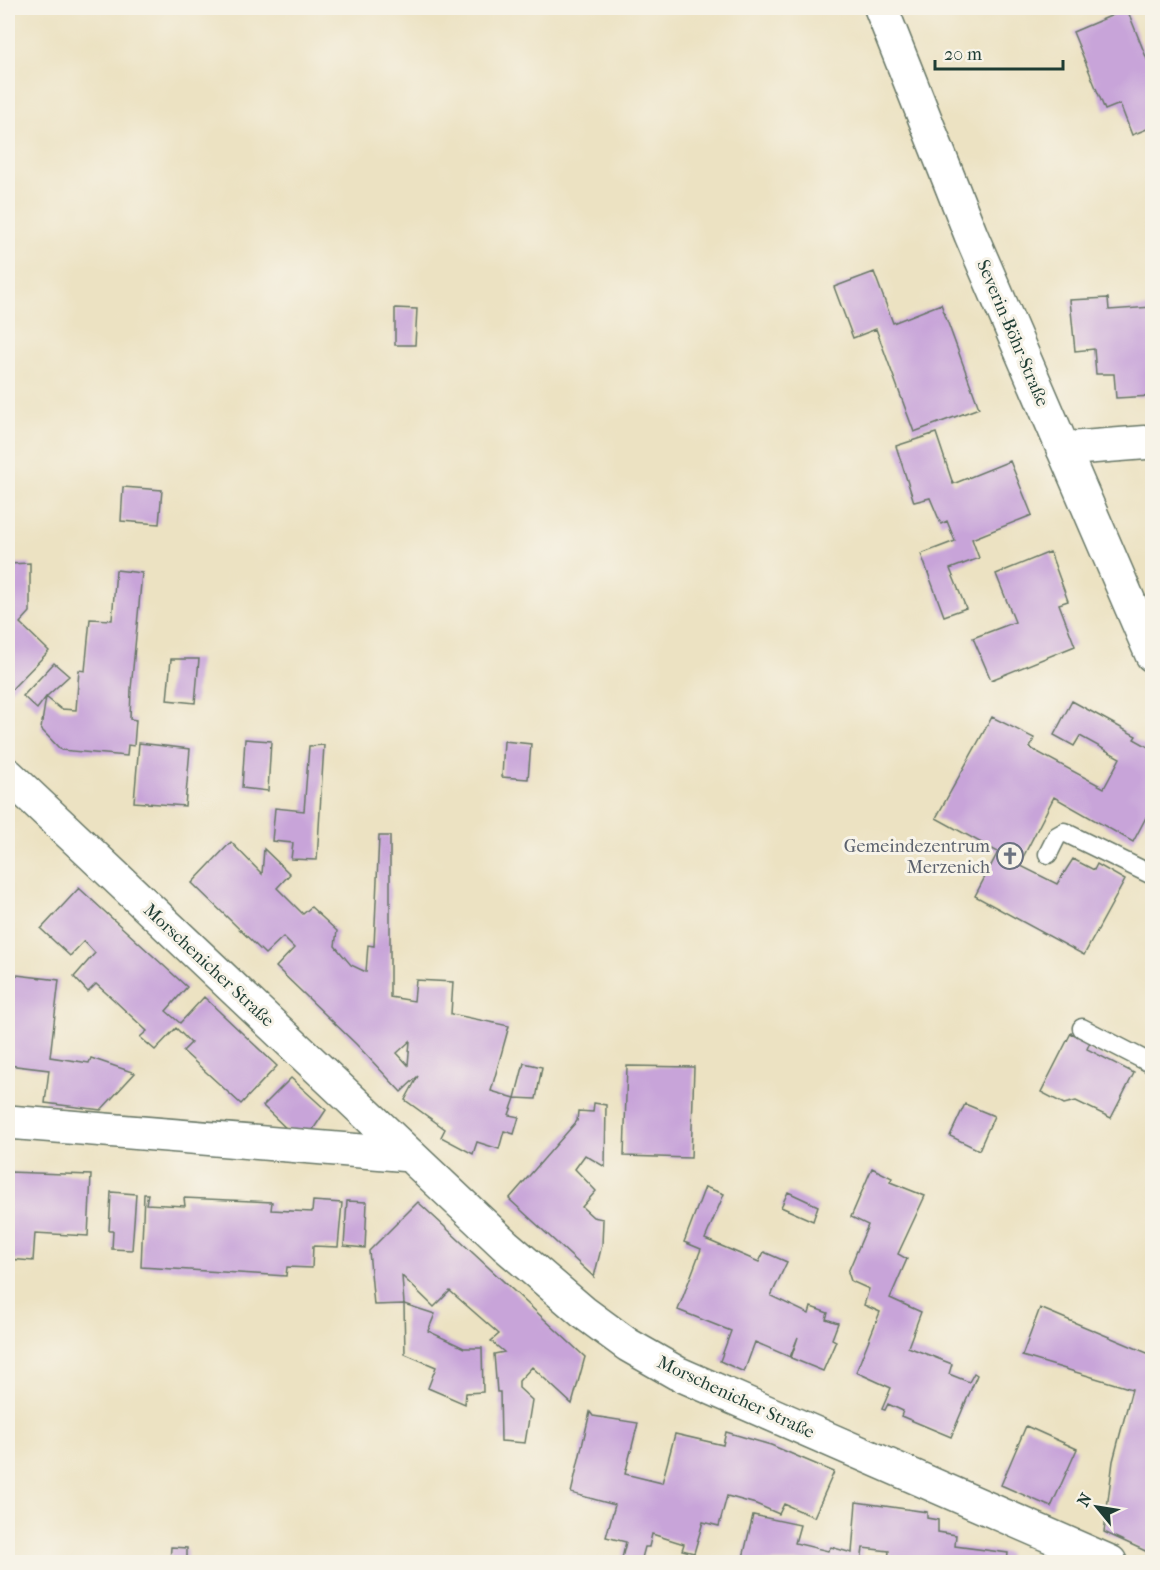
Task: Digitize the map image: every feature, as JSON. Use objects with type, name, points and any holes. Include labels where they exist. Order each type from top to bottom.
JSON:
[{"type":"street","name":"Severin-Böhr-Straße","points":[[881,8],[970,235],[1152,655]]},
{"type":"street","points":[[1063,449],[1152,442]]},
{"type":"street","name":"Morschenicher Straße","points":[[8,775],[505,1245],[583,1312],[628,1345],[677,1373],[1110,1563]]},
{"type":"street","points":[[8,1122],[410,1155]]},
{"type":"lane","points":[[1048,854],[1057,836],[1064,832],[1152,875]]},
{"type":"lane","points":[[1082,1028],[1152,1064]]},
{"type":"building","points":[[1127,9],[1152,72],[1152,127],[1132,135],[1120,104],[1105,110],[1073,32]]},
{"type":"building","points":[[874,272],[893,323],[941,304],[979,408],[914,432],[876,329],[853,338],[834,287]]},
{"type":"building","points":[[1108,298],[1109,310],[1152,307],[1152,396],[1116,398],[1114,374],[1096,374],[1094,349],[1075,351],[1070,300]]},
{"type":"building","points":[[395,308],[417,309],[415,345],[395,345]]},
{"type":"building","points":[[936,433],[953,484],[1010,461],[1032,515],[972,539],[979,558],[950,569],[966,608],[944,616],[921,554],[955,541],[947,521],[941,524],[930,498],[914,502],[896,446]]},
{"type":"building","points":[[123,487],[162,490],[159,524],[121,521]]},
{"type":"building","points":[[1050,552],[1068,601],[1059,604],[1075,646],[991,680],[973,638],[1015,622],[996,574]]},
{"type":"building","points":[[30,563],[30,612],[20,623],[49,651],[8,693],[8,564]]},
{"type":"building","points":[[116,570],[142,573],[131,689],[130,719],[136,720],[134,746],[128,745],[127,756],[61,750],[41,729],[46,697],[61,709],[76,710],[79,670],[85,671],[90,619],[112,620]]},
{"type":"building","points":[[171,659],[199,659],[195,703],[167,700]]},
{"type":"building","points":[[54,663],[69,676],[46,697],[37,709],[23,696]]},
{"type":"building","points":[[1072,701],[1136,736],[1134,739],[1152,749],[1152,806],[1133,842],[1054,797],[1019,865],[1057,884],[1073,859],[1094,870],[1097,864],[1125,880],[1084,955],[975,896],[998,852],[936,818],[992,717],[1034,738],[1030,748],[1104,788],[1120,758],[1080,736],[1074,746],[1054,735]]},
{"type":"building","points":[[245,739],[271,741],[268,791],[242,788]]},
{"type":"building","points":[[504,741],[531,744],[528,779],[502,777]]},
{"type":"building","points":[[139,743],[190,749],[185,806],[134,802]]},
{"type":"building","points":[[324,745],[317,860],[291,859],[293,843],[272,841],[275,808],[304,811],[309,746]]},
{"type":"building","points":[[379,836],[390,836],[390,997],[414,1001],[416,980],[453,982],[451,1014],[509,1026],[491,1091],[515,1098],[509,1115],[519,1117],[514,1134],[504,1131],[499,1149],[477,1142],[473,1154],[441,1137],[445,1129],[405,1100],[418,1076],[401,1092],[356,1044],[276,967],[294,948],[283,937],[265,954],[192,883],[231,842],[262,874],[264,849],[290,874],[277,888],[303,914],[311,907],[337,931],[335,946],[351,965],[366,972],[368,945],[374,946]],"holes":[[[410,1041],[408,1065],[397,1053]]]},
{"type":"building","points":[[79,888],[187,987],[166,1011],[180,1023],[204,997],[277,1066],[241,1104],[183,1051],[191,1043],[176,1028],[155,1050],[140,1037],[147,1031],[114,1000],[96,984],[88,992],[74,977],[95,953],[84,941],[70,956],[41,929]]},
{"type":"building","points":[[8,974],[59,980],[50,1057],[89,1063],[91,1058],[135,1073],[101,1110],[45,1103],[49,1070],[8,1065]]},
{"type":"building","points":[[1071,1033],[1090,1042],[1087,1049],[1134,1073],[1111,1118],[1076,1101],[1064,1104],[1041,1092]]},
{"type":"building","points":[[524,1063],[542,1067],[536,1099],[515,1098]]},
{"type":"building","points":[[627,1066],[694,1067],[691,1158],[624,1156]]},
{"type":"building","points":[[291,1078],[326,1110],[312,1131],[289,1131],[263,1106]]},
{"type":"building","points":[[594,1103],[606,1105],[605,1167],[585,1155],[575,1169],[596,1191],[582,1207],[593,1217],[603,1219],[602,1245],[594,1277],[509,1199],[577,1121],[578,1111],[593,1112]]},
{"type":"building","points":[[965,1104],[994,1116],[979,1150],[950,1136]]},
{"type":"building","points":[[872,1168],[892,1178],[890,1182],[925,1196],[898,1254],[907,1259],[890,1298],[921,1312],[908,1347],[952,1364],[949,1374],[969,1382],[974,1373],[977,1375],[951,1437],[901,1416],[903,1411],[888,1404],[885,1410],[882,1409],[891,1388],[856,1372],[880,1312],[864,1305],[869,1289],[851,1281],[848,1272],[868,1225],[851,1217]]},
{"type":"building","points":[[8,1172],[91,1175],[88,1236],[35,1233],[33,1261],[8,1259]]},
{"type":"building","points":[[705,1187],[724,1194],[705,1239],[759,1262],[764,1252],[787,1262],[771,1296],[809,1314],[811,1307],[828,1313],[826,1319],[838,1323],[832,1339],[836,1341],[823,1371],[791,1358],[798,1337],[790,1357],[755,1342],[744,1372],[720,1361],[731,1331],[678,1310],[701,1249],[684,1242]]},
{"type":"building","points":[[111,1192],[136,1194],[132,1250],[112,1249],[113,1231],[109,1231]]},
{"type":"building","points":[[788,1192],[818,1206],[813,1221],[781,1207]]},
{"type":"building","points":[[144,1194],[148,1194],[146,1204],[185,1206],[184,1198],[272,1202],[271,1210],[312,1212],[313,1201],[342,1203],[338,1247],[313,1246],[312,1268],[287,1267],[286,1276],[141,1267]]},
{"type":"building","points":[[347,1201],[367,1202],[365,1248],[344,1246]]},
{"type":"building","points":[[418,1202],[585,1357],[572,1404],[532,1367],[519,1381],[519,1388],[532,1400],[525,1443],[501,1441],[500,1392],[497,1392],[494,1354],[504,1352],[491,1341],[499,1334],[450,1291],[434,1307],[402,1276],[404,1304],[374,1305],[369,1251]]},
{"type":"building","points":[[404,1304],[435,1314],[428,1331],[464,1348],[482,1348],[483,1392],[466,1393],[465,1404],[428,1388],[436,1367],[405,1354]]},
{"type":"building","points":[[1040,1308],[1152,1355],[1152,1554],[1104,1532],[1113,1461],[1132,1389],[1022,1356]]},
{"type":"building","points":[[590,1412],[593,1416],[638,1423],[625,1474],[662,1483],[675,1434],[723,1445],[726,1432],[771,1445],[834,1472],[814,1517],[784,1504],[779,1514],[756,1504],[727,1496],[719,1526],[703,1522],[694,1553],[682,1550],[684,1544],[652,1534],[649,1547],[645,1547],[641,1562],[621,1562],[626,1542],[606,1537],[615,1505],[571,1493]]},
{"type":"building","points":[[1026,1426],[1077,1449],[1051,1507],[1001,1485]]},
{"type":"building","points":[[856,1502],[927,1512],[927,1518],[938,1520],[938,1532],[956,1535],[955,1546],[1008,1553],[1007,1562],[888,1562],[889,1551],[863,1548],[861,1562],[742,1562],[753,1515],[800,1525],[795,1543],[828,1551],[831,1547],[852,1553]]},
{"type":"building","points":[[171,1547],[187,1548],[187,1562],[170,1562]]},
{"type":"place","name":"Gemeindezentrum Merzenich","points":[[1010,856]]}]
